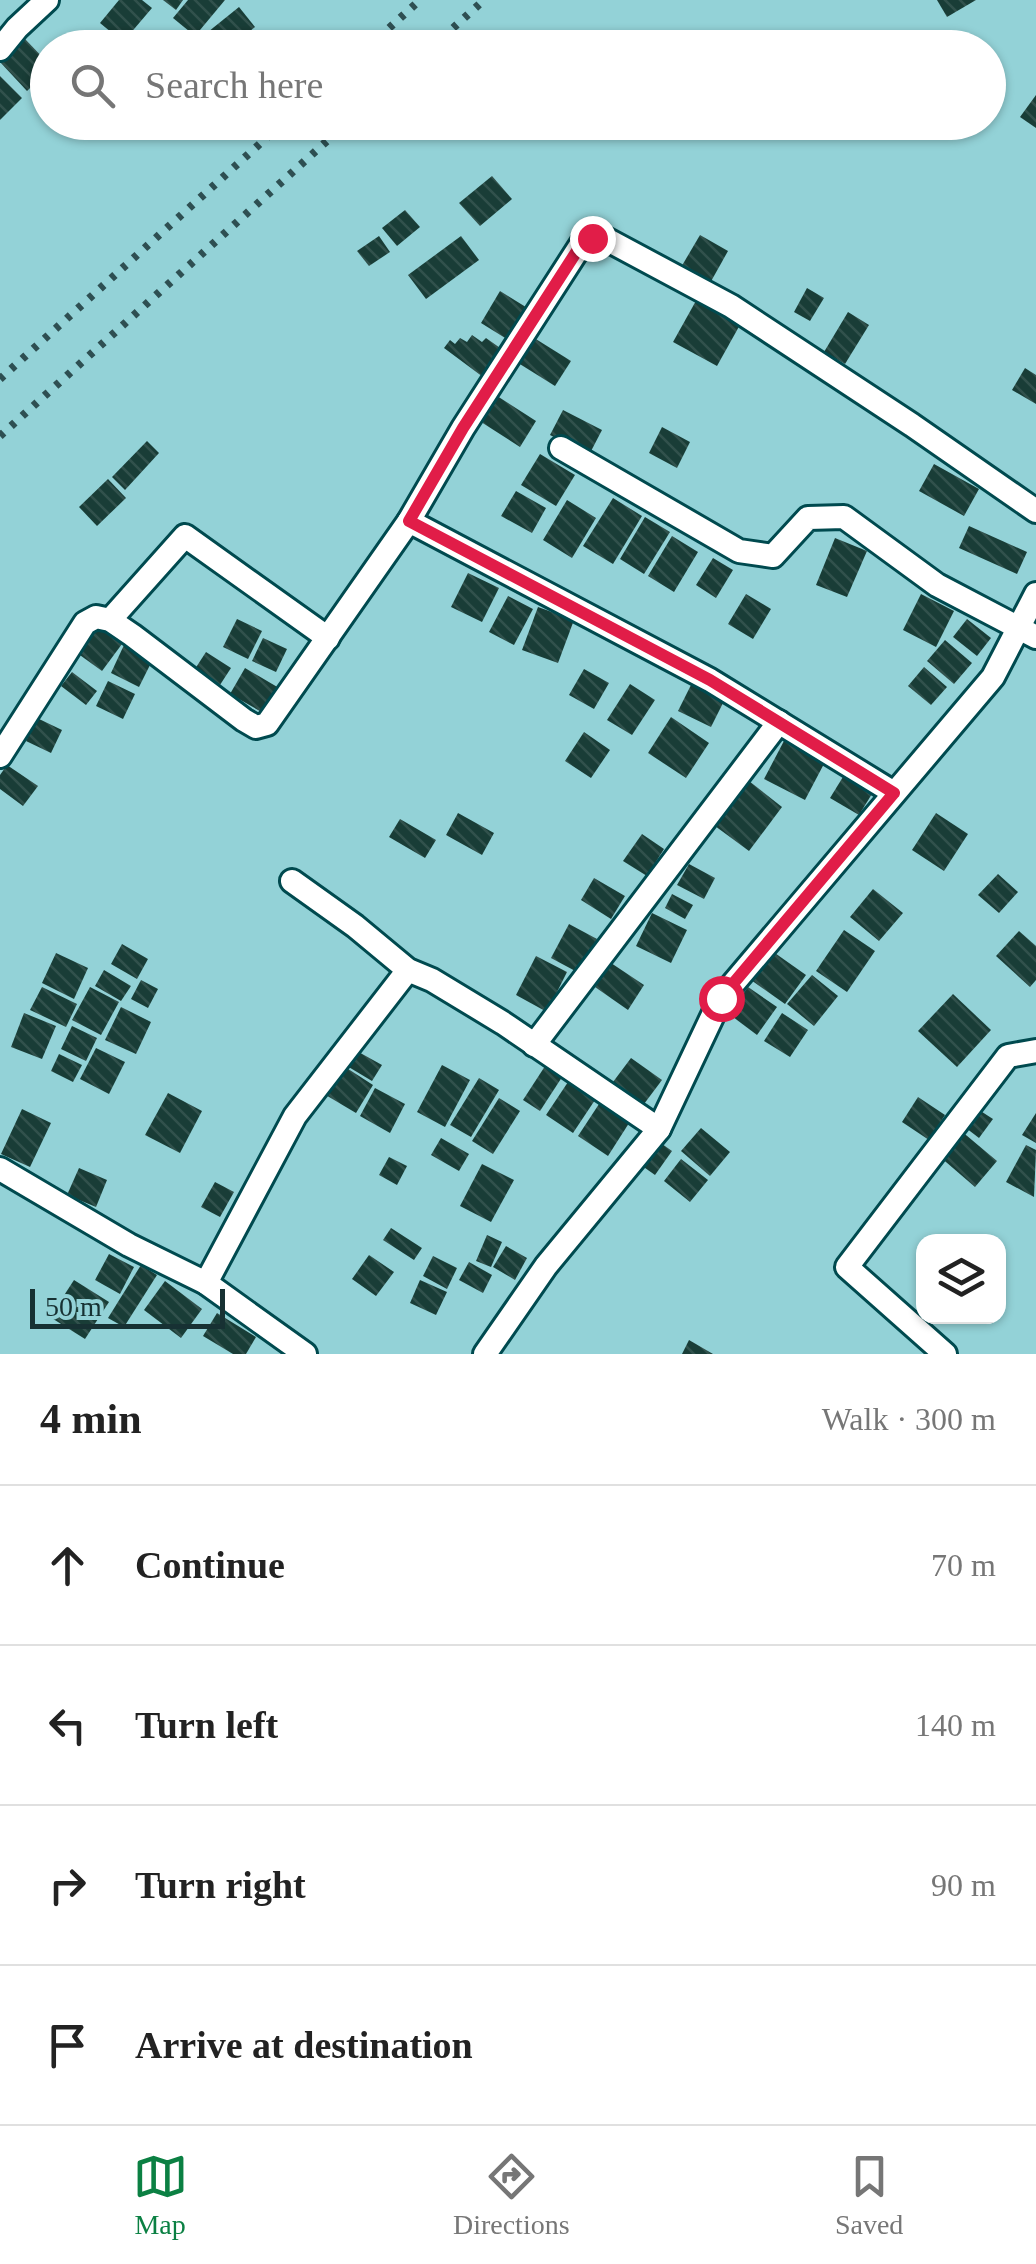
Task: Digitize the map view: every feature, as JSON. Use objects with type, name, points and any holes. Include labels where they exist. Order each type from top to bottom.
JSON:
[{"type":"street","points":[[0,49],[47,0]]},
{"type":"street","points":[[0,756],[86,623],[96,617],[110,620],[244,720],[256,727],[267,724],[409,521],[463,428],[584,240],[592,238],[604,238],[731,306],[1036,511]]},
{"type":"street","points":[[561,448],[740,551],[773,556],[808,518],[844,517],[937,585],[1028,632]]},
{"type":"street","points":[[409,521],[710,680],[894,793]]},
{"type":"street","points":[[110,620],[185,536],[328,638]]},
{"type":"street","points":[[485,1354],[546,1266],[659,1129],[721,998],[993,677],[1028,632],[1036,594]]},
{"type":"street","points":[[534,1044],[779,722]]},
{"type":"street","points":[[292,881],[356,926],[408,970],[432,980],[534,1044],[659,1129]]},
{"type":"street","points":[[206,1283],[295,1116],[408,970]]},
{"type":"street","points":[[945,1354],[847,1267],[1008,1056],[1036,1051]]},
{"type":"street","points":[[0,1170],[129,1245],[206,1283],[305,1354]]},
{"type":"building","points":[[119,0],[142,0],[152,8],[133,30],[108,30],[100,23]]},
{"type":"building","points":[[163,0],[183,0],[176,10]]},
{"type":"building","points":[[188,0],[225,0],[200,30],[188,30],[173,18]]},
{"type":"building","points":[[937,0],[976,0],[947,17]]},
{"type":"building","points":[[239,7],[255,27],[251,30],[210,30]]},
{"type":"building","points":[[25,39],[30,44],[30,88],[27,91],[0,62]]},
{"type":"building","points":[[0,76],[22,98],[0,120]]},
{"type":"building","points":[[1036,95],[1036,128],[1020,117]]},
{"type":"building","points":[[492,176],[512,199],[480,226],[459,203]]},
{"type":"building","points":[[405,210],[420,227],[397,246],[382,228]]},
{"type":"building","points":[[700,235],[728,251],[709,285],[680,269]]},
{"type":"building","points":[[379,236],[390,252],[369,266],[357,251]]},
{"type":"building","points":[[461,236],[479,260],[426,299],[408,275]]},
{"type":"building","points":[[807,288],[824,298],[810,321],[794,312]]},
{"type":"building","points":[[500,291],[529,309],[510,341],[481,323]]},
{"type":"building","points":[[697,299],[741,323],[717,366],[673,342]]},
{"type":"building","points":[[848,312],[869,325],[845,364],[824,352]]},
{"type":"building","points":[[472,335],[482,342],[486,338],[503,350],[483,377],[444,348],[450,340],[455,344],[460,338],[467,342]]},
{"type":"building","points":[[531,336],[571,361],[555,386],[515,361]]},
{"type":"building","points":[[1025,368],[1036,375],[1036,404],[1012,390]]},
{"type":"building","points":[[494,394],[536,421],[520,447],[478,420]]},
{"type":"building","points":[[563,410],[602,430],[589,455],[550,435]]},
{"type":"building","points":[[662,427],[690,442],[677,468],[649,453]]},
{"type":"building","points":[[147,441],[159,453],[125,490],[112,477]]},
{"type":"building","points":[[540,454],[575,475],[556,506],[521,485]]},
{"type":"building","points":[[934,464],[979,489],[964,516],[919,491]]},
{"type":"building","points":[[108,479],[126,498],[97,526],[79,507]]},
{"type":"building","points":[[516,491],[546,508],[532,533],[501,516]]},
{"type":"building","points":[[613,498],[642,516],[613,564],[583,546]]},
{"type":"building","points":[[567,500],[596,518],[572,558],[543,540]]},
{"type":"building","points":[[645,517],[670,532],[644,574],[620,559]]},
{"type":"building","points":[[969,526],[1027,552],[1017,574],[959,548]]},
{"type":"building","points":[[672,536],[698,552],[674,592],[648,576]]},
{"type":"building","points":[[835,538],[867,551],[847,597],[816,585]]},
{"type":"building","points":[[713,558],[733,570],[716,598],[696,585]]},
{"type":"building","points":[[468,573],[499,588],[482,622],[451,607]]},
{"type":"building","points":[[746,594],[771,609],[753,639],[728,624]]},
{"type":"building","points":[[921,594],[954,611],[936,647],[903,630]]},
{"type":"building","points":[[508,596],[533,609],[514,645],[489,632]]},
{"type":"building","points":[[538,607],[574,620],[558,663],[522,650]]},
{"type":"building","points":[[237,619],[262,631],[248,659],[223,647]]},
{"type":"building","points":[[967,619],[991,638],[977,656],[953,637]]},
{"type":"building","points":[[96,626],[122,644],[102,671],[77,653]]},
{"type":"building","points":[[263,638],[287,649],[276,672],[252,661]]},
{"type":"building","points":[[945,640],[972,663],[954,684],[927,661]]},
{"type":"building","points":[[124,645],[153,659],[139,687],[111,673]]},
{"type":"building","points":[[206,652],[231,668],[218,688],[193,672]]},
{"type":"building","points":[[924,667],[947,687],[931,705],[908,686]]},
{"type":"building","points":[[245,668],[279,688],[265,714],[230,694]]},
{"type":"building","points":[[584,669],[609,683],[594,709],[569,695]]},
{"type":"building","points":[[72,672],[97,691],[86,705],[61,686]]},
{"type":"building","points":[[108,681],[135,694],[123,719],[96,706]]},
{"type":"building","points":[[630,684],[655,700],[632,735],[607,720]]},
{"type":"building","points":[[691,685],[724,701],[711,727],[678,711]]},
{"type":"building","points":[[671,717],[709,743],[686,778],[648,753]]},
{"type":"building","points":[[37,718],[62,730],[51,753],[26,741]]},
{"type":"building","points":[[584,732],[610,750],[591,778],[565,761]]},
{"type":"building","points":[[785,739],[826,760],[805,800],[764,779]]},
{"type":"building","points":[[7,765],[38,786],[23,806],[0,789],[0,775]]},
{"type":"building","points":[[846,772],[875,789],[859,815],[830,798]]},
{"type":"building","points":[[749,781],[782,807],[749,851],[715,826]]},
{"type":"building","points":[[458,813],[494,833],[482,855],[446,835]]},
{"type":"building","points":[[936,813],[968,834],[944,871],[912,850]]},
{"type":"building","points":[[400,819],[436,840],[425,858],[389,837]]},
{"type":"building","points":[[642,834],[664,849],[647,876],[623,861]]},
{"type":"building","points":[[689,864],[715,878],[704,899],[677,885]]},
{"type":"building","points":[[998,874],[1018,892],[999,913],[978,895]]},
{"type":"building","points":[[594,878],[625,896],[611,919],[581,900]]},
{"type":"building","points":[[873,889],[903,913],[879,941],[850,917]]},
{"type":"building","points":[[672,894],[693,905],[685,919],[665,908]]},
{"type":"building","points":[[652,913],[687,930],[671,963],[636,946]]},
{"type":"building","points":[[569,924],[597,939],[579,973],[551,958]]},
{"type":"building","points":[[844,930],[875,951],[847,992],[816,971]]},
{"type":"building","points":[[1019,931],[1036,946],[1036,980],[1030,987],[996,956]]},
{"type":"building","points":[[122,944],[148,959],[137,979],[111,964]]},
{"type":"building","points":[[772,951],[806,975],[785,1004],[751,980]]},
{"type":"building","points":[[56,953],[88,968],[74,999],[42,983]]},
{"type":"building","points":[[536,956],[567,972],[547,1012],[516,995]]},
{"type":"building","points":[[611,963],[644,985],[628,1010],[595,987]]},
{"type":"building","points":[[104,970],[131,986],[121,1001],[95,986]]},
{"type":"building","points":[[812,975],[838,996],[814,1026],[787,1004]]},
{"type":"building","points":[[141,980],[158,989],[148,1008],[131,999]]},
{"type":"building","points":[[42,987],[77,1004],[66,1027],[30,1010]]},
{"type":"building","points":[[90,987],[119,1002],[101,1035],[72,1020]]},
{"type":"building","points":[[748,987],[777,1007],[757,1035],[729,1014]]},
{"type":"building","points":[[953,994],[991,1030],[957,1067],[918,1031]]},
{"type":"building","points":[[121,1007],[151,1022],[136,1054],[105,1040]]},
{"type":"building","points":[[24,1013],[56,1026],[42,1059],[11,1047]]},
{"type":"building","points":[[782,1013],[808,1030],[790,1057],[764,1041]]},
{"type":"building","points":[[72,1026],[97,1038],[86,1061],[61,1049]]},
{"type":"building","points":[[96,1048],[125,1062],[109,1094],[80,1079]]},
{"type":"building","points":[[355,1050],[382,1065],[372,1081],[347,1066]]},
{"type":"building","points":[[59,1054],[82,1065],[73,1082],[51,1071]]},
{"type":"building","points":[[631,1058],[662,1080],[641,1108],[610,1086]]},
{"type":"building","points":[[549,1060],[566,1071],[540,1111],[523,1100]]},
{"type":"building","points":[[342,1065],[373,1085],[356,1113],[324,1094]]},
{"type":"building","points":[[442,1065],[470,1080],[445,1127],[417,1112]]},
{"type":"building","points":[[479,1078],[499,1090],[471,1137],[450,1125]]},
{"type":"building","points":[[568,1082],[595,1100],[573,1133],[546,1115]]},
{"type":"building","points":[[375,1088],[405,1104],[390,1133],[360,1116]]},
{"type":"building","points":[[168,1093],[202,1111],[180,1153],[145,1135]]},
{"type":"building","points":[[918,1097],[945,1115],[929,1140],[902,1122]]},
{"type":"building","points":[[499,1098],[520,1111],[493,1154],[472,1141]]},
{"type":"building","points":[[601,1101],[631,1120],[608,1156],[578,1136]]},
{"type":"building","points":[[22,1109],[51,1123],[30,1167],[1,1154]]},
{"type":"building","points":[[979,1110],[993,1119],[979,1138],[966,1128]]},
{"type":"building","points":[[1036,1113],[1036,1143],[1022,1135]]},
{"type":"building","points":[[701,1128],[730,1152],[710,1176],[681,1151]]},
{"type":"building","points":[[960,1130],[997,1161],[975,1187],[939,1156]]},
{"type":"building","points":[[441,1138],[469,1154],[459,1171],[431,1155]]},
{"type":"building","points":[[655,1139],[672,1151],[655,1175],[638,1163]]},
{"type":"building","points":[[1026,1145],[1036,1150],[1034,1197],[1006,1182]]},
{"type":"building","points":[[389,1157],[407,1166],[397,1185],[379,1175]]},
{"type":"building","points":[[681,1159],[708,1180],[690,1202],[664,1181]]},
{"type":"building","points":[[482,1164],[514,1180],[491,1222],[460,1206]]},
{"type":"building","points":[[79,1168],[107,1180],[96,1207],[67,1195]]},
{"type":"building","points":[[215,1182],[234,1192],[220,1217],[201,1207]]},
{"type":"building","points":[[391,1228],[422,1248],[414,1260],[383,1240]]},
{"type":"building","points":[[487,1235],[502,1242],[491,1267],[476,1261]]},
{"type":"building","points":[[506,1246],[527,1258],[515,1280],[493,1267]]},
{"type":"building","points":[[109,1254],[134,1267],[120,1294],[95,1280]]},
{"type":"building","points":[[369,1255],[394,1272],[376,1296],[352,1279]]},
{"type":"building","points":[[433,1256],[457,1268],[447,1289],[423,1276]]},
{"type":"building","points":[[469,1262],[492,1275],[483,1293],[459,1280]]},
{"type":"building","points":[[141,1265],[157,1275],[124,1327],[108,1318]]},
{"type":"building","points":[[74,1280],[109,1302],[85,1339],[50,1317]]},
{"type":"building","points":[[420,1280],[447,1292],[436,1315],[410,1303]]},
{"type":"building","points":[[165,1281],[202,1309],[181,1338],[144,1310]]},
{"type":"building","points":[[217,1313],[256,1337],[246,1354],[233,1354],[203,1336]]},
{"type":"building","points":[[689,1340],[713,1354],[682,1354]]},
{"type":"railway","points":[[387,30],[420,0]]},
{"type":"railway","points":[[451,30],[484,0]]},
{"type":"railway","points":[[0,379],[264,140]]},
{"type":"railway","points":[[0,436],[328,140]]},
{"type":"route","points":[[592,238],[584,240],[463,428],[409,521],[710,680],[894,793],[721,998]]}]
